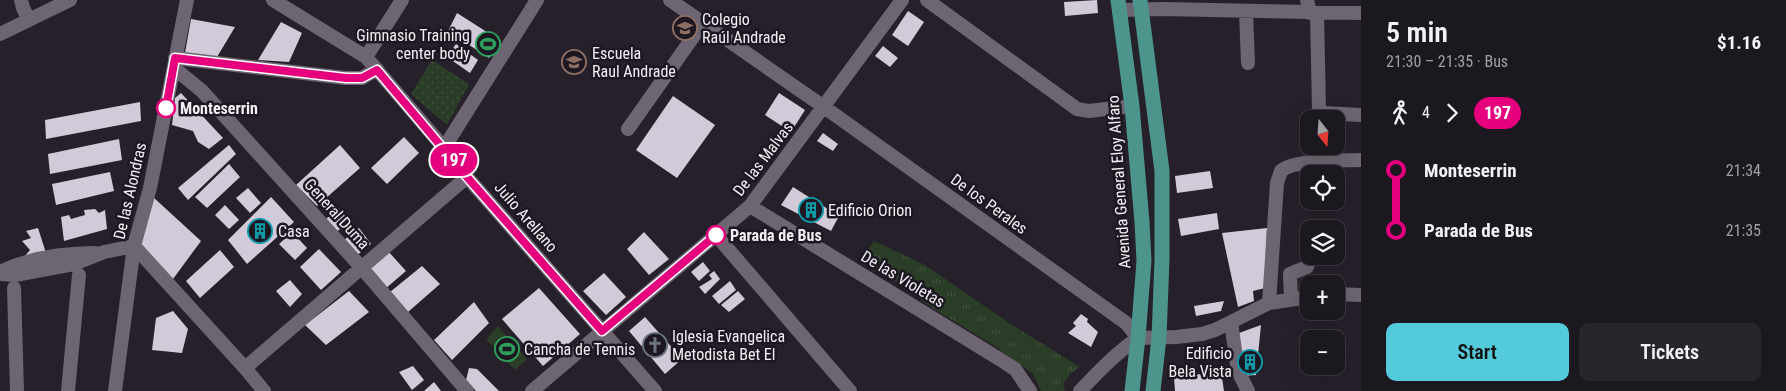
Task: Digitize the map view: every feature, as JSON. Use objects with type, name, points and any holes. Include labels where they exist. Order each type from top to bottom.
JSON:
[{"type":"main road","name":"Avenida General Eloy Alfaro","points":[[1119,5],[1132,106],[1144,261],[1132,391]]},
{"type":"main road","points":[[1140,5],[1162,171],[1162,259],[1159,338],[1153,391]]},
{"type":"street","points":[[21,0],[30,20]]},
{"type":"street","points":[[0,34],[70,0]]},
{"type":"street","name":"De las Alondras","points":[[116,391],[134,246],[150,188],[187,0]]},
{"type":"street","name":"Julio Arellano","points":[[273,0],[366,57],[467,177],[655,391]]},
{"type":"street","points":[[366,57],[402,0]]},
{"type":"street","points":[[444,148],[537,0]]},
{"type":"street","name":"De los Perales","points":[[670,0],[824,107],[1126,323],[1138,338]]},
{"type":"street","name":"De las Malvas","points":[[532,391],[750,206],[902,0]]},
{"type":"street","points":[[927,0],[1077,109],[1090,110],[1132,106]]},
{"type":"street","points":[[1119,5],[1311,8],[1361,13]]},
{"type":"street","points":[[1238,8],[1248,63]]},
{"type":"street","points":[[1311,8],[1318,107],[1323,114],[1361,115]]},
{"type":"street","points":[[628,129],[703,23]]},
{"type":"street","points":[[174,63],[346,78],[362,78],[377,70]]},
{"type":"street","name":"General Duma","points":[[174,63],[202,91],[361,267],[467,391]]},
{"type":"street","points":[[1269,303],[1277,183],[1280,170],[1290,165],[1302,163],[1361,160]]},
{"type":"street","points":[[245,368],[467,177]]},
{"type":"street","name":"De las Violetas","points":[[750,206],[1001,360],[1015,370],[1030,391]]},
{"type":"street","points":[[716,235],[850,391]]},
{"type":"street","points":[[0,273],[14,265],[74,253],[104,252],[134,246],[264,391]]},
{"type":"street","points":[[1291,299],[1290,274],[1307,267],[1308,265]]},
{"type":"street","points":[[68,391],[79,275]]},
{"type":"street","points":[[14,288],[17,391]]},
{"type":"street","points":[[1345,294],[1361,295]]},
{"type":"street","points":[[1080,391],[1122,349],[1138,338],[1176,338],[1202,334],[1269,303],[1300,298]]},
{"type":"street","points":[[1231,322],[1238,371],[1248,391]]},
{"type":"green space","points":[[432,60],[469,84],[447,125],[411,94]]},
{"type":"green space","points":[[874,241],[925,265],[1009,323],[1080,367],[1071,373],[1063,384],[1065,391],[1041,391],[1033,374],[995,346],[937,311],[881,271],[860,261]]},
{"type":"green space","name":"Cancha de Tennis","points":[[498,326],[527,359],[515,370],[486,339]]},
{"type":"building","points":[[1097,0],[1098,13],[1065,16],[1064,2]]},
{"type":"building","points":[[908,11],[924,22],[908,46],[892,35]]},
{"type":"building","points":[[457,13],[501,41],[489,58],[448,31]]},
{"type":"building","points":[[191,19],[235,27],[217,57],[185,53]]},
{"type":"building","points":[[281,22],[302,33],[289,62],[258,60]]},
{"type":"building","points":[[456,44],[478,60],[470,73],[447,57]]},
{"type":"building","points":[[883,46],[898,58],[890,67],[875,56]]},
{"type":"building","points":[[181,93],[223,138],[209,149],[198,142],[193,131],[172,125],[175,98]]},
{"type":"building","points":[[779,93],[805,110],[791,132],[765,115]]},
{"type":"building","points":[[673,96],[715,125],[677,178],[636,150]]},
{"type":"building","points":[[140,102],[141,121],[46,139],[45,120]]},
{"type":"building","points":[[823,133],[838,144],[833,151],[817,141]]},
{"type":"building","points":[[404,137],[419,153],[387,184],[371,168]]},
{"type":"building","points":[[119,139],[122,160],[50,174],[48,154]]},
{"type":"building","points":[[229,145],[236,154],[188,200],[178,188]]},
{"type":"building","points":[[340,145],[360,168],[317,206],[296,185]]},
{"type":"building","points":[[229,164],[240,177],[207,208],[195,197]]},
{"type":"building","points":[[1210,171],[1213,188],[1177,193],[1175,176]]},
{"type":"building","points":[[110,172],[114,191],[56,205],[52,184]]},
{"type":"building","name":"Edificio Orion","points":[[793,187],[839,216],[831,231],[781,205]]},
{"type":"building","points":[[248,188],[261,203],[250,213],[236,198]]},
{"type":"building","points":[[153,197],[201,241],[173,279],[139,242]]},
{"type":"building","name":"Casa","points":[[271,197],[294,222],[247,264],[228,240]]},
{"type":"building","points":[[225,205],[239,220],[229,229],[215,215]]},
{"type":"building","points":[[339,208],[350,222],[336,232],[326,219]]},
{"type":"building","points":[[95,209],[99,213],[105,210],[107,229],[64,241],[61,217],[69,215],[71,219],[85,215],[84,210]]},
{"type":"building","points":[[1217,213],[1219,229],[1181,236],[1178,219]]},
{"type":"building","points":[[38,228],[46,253],[24,257],[30,250],[22,241],[31,238],[26,231]]},
{"type":"building","points":[[359,228],[371,244],[356,256],[344,240]]},
{"type":"building","points":[[1267,228],[1265,288],[1253,291],[1254,301],[1238,307],[1222,233]]},
{"type":"building","points":[[292,232],[307,248],[295,260],[279,244]]},
{"type":"building","points":[[644,232],[669,259],[649,275],[627,249]]},
{"type":"building","points":[[319,249],[341,272],[321,290],[300,267]]},
{"type":"building","points":[[220,250],[234,267],[200,298],[186,281]]},
{"type":"building","points":[[388,251],[406,271],[385,289],[367,269]]},
{"type":"building","points":[[703,262],[710,271],[699,281],[691,272]]},
{"type":"building","points":[[422,266],[440,284],[408,312],[390,292]]},
{"type":"building","points":[[714,271],[720,279],[705,294],[699,287],[712,279],[709,275]]},
{"type":"building","points":[[604,273],[626,297],[606,315],[583,291]]},
{"type":"building","points":[[290,280],[302,294],[290,307],[276,291]]},
{"type":"building","points":[[730,281],[736,290],[719,304],[712,296]]},
{"type":"building","points":[[539,288],[580,334],[543,366],[502,319]]},
{"type":"building","points":[[349,291],[369,312],[326,345],[305,325]]},
{"type":"building","points":[[738,291],[745,299],[729,312],[721,305]]},
{"type":"building","points":[[1224,301],[1221,311],[1196,316],[1194,306]]},
{"type":"building","points":[[474,302],[489,323],[452,360],[434,340]]},
{"type":"building","points":[[173,311],[188,329],[182,353],[152,350],[156,318]]},
{"type":"building","points":[[1081,314],[1088,319],[1087,322],[1098,332],[1091,347],[1068,333],[1076,326],[1073,323]]},
{"type":"building","name":"Iglesia Evangelica Metodista Bet El","points":[[645,317],[682,359],[665,374],[629,331]]},
{"type":"building","name":"Edificio Bela Vista","points":[[1261,325],[1256,375],[1241,376],[1242,349],[1238,350],[1239,333]]},
{"type":"building","points":[[413,366],[424,380],[412,390],[399,372]]},
{"type":"building","points":[[469,368],[477,369],[499,391],[476,391],[466,380]]},
{"type":"building","points":[[1221,371],[1224,391],[1175,391],[1174,378]]},
{"type":"building","points":[[434,382],[441,391],[424,391]]},
{"type":"bus line","name":"197","points":[[166,108],[175,58],[346,78],[362,78],[377,70],[467,177],[602,331],[716,235]]},
{"type":"place","name":"Colegio Raúl Andrade","points":[[685,28]]},
{"type":"place","name":"Gimnasio Training center body","points":[[488,44]]},
{"type":"place","name":"Escuela Raul Andrade","points":[[574,62]]},
{"type":"place","name":"Monteserrin","points":[[166,108]]},
{"type":"place","name":"Edificio Orion","points":[[811,210]]},
{"type":"place","name":"Casa","points":[[260,231]]},
{"type":"place","name":"Parada de Bus","points":[[716,235]]},
{"type":"place","name":"Iglesia Evangelica Metodista Bet El","points":[[655,345]]},
{"type":"place","name":"Cancha de Tennis","points":[[507,349]]},
{"type":"place","name":"Edificio Bela Vista","points":[[1250,362]]}]
